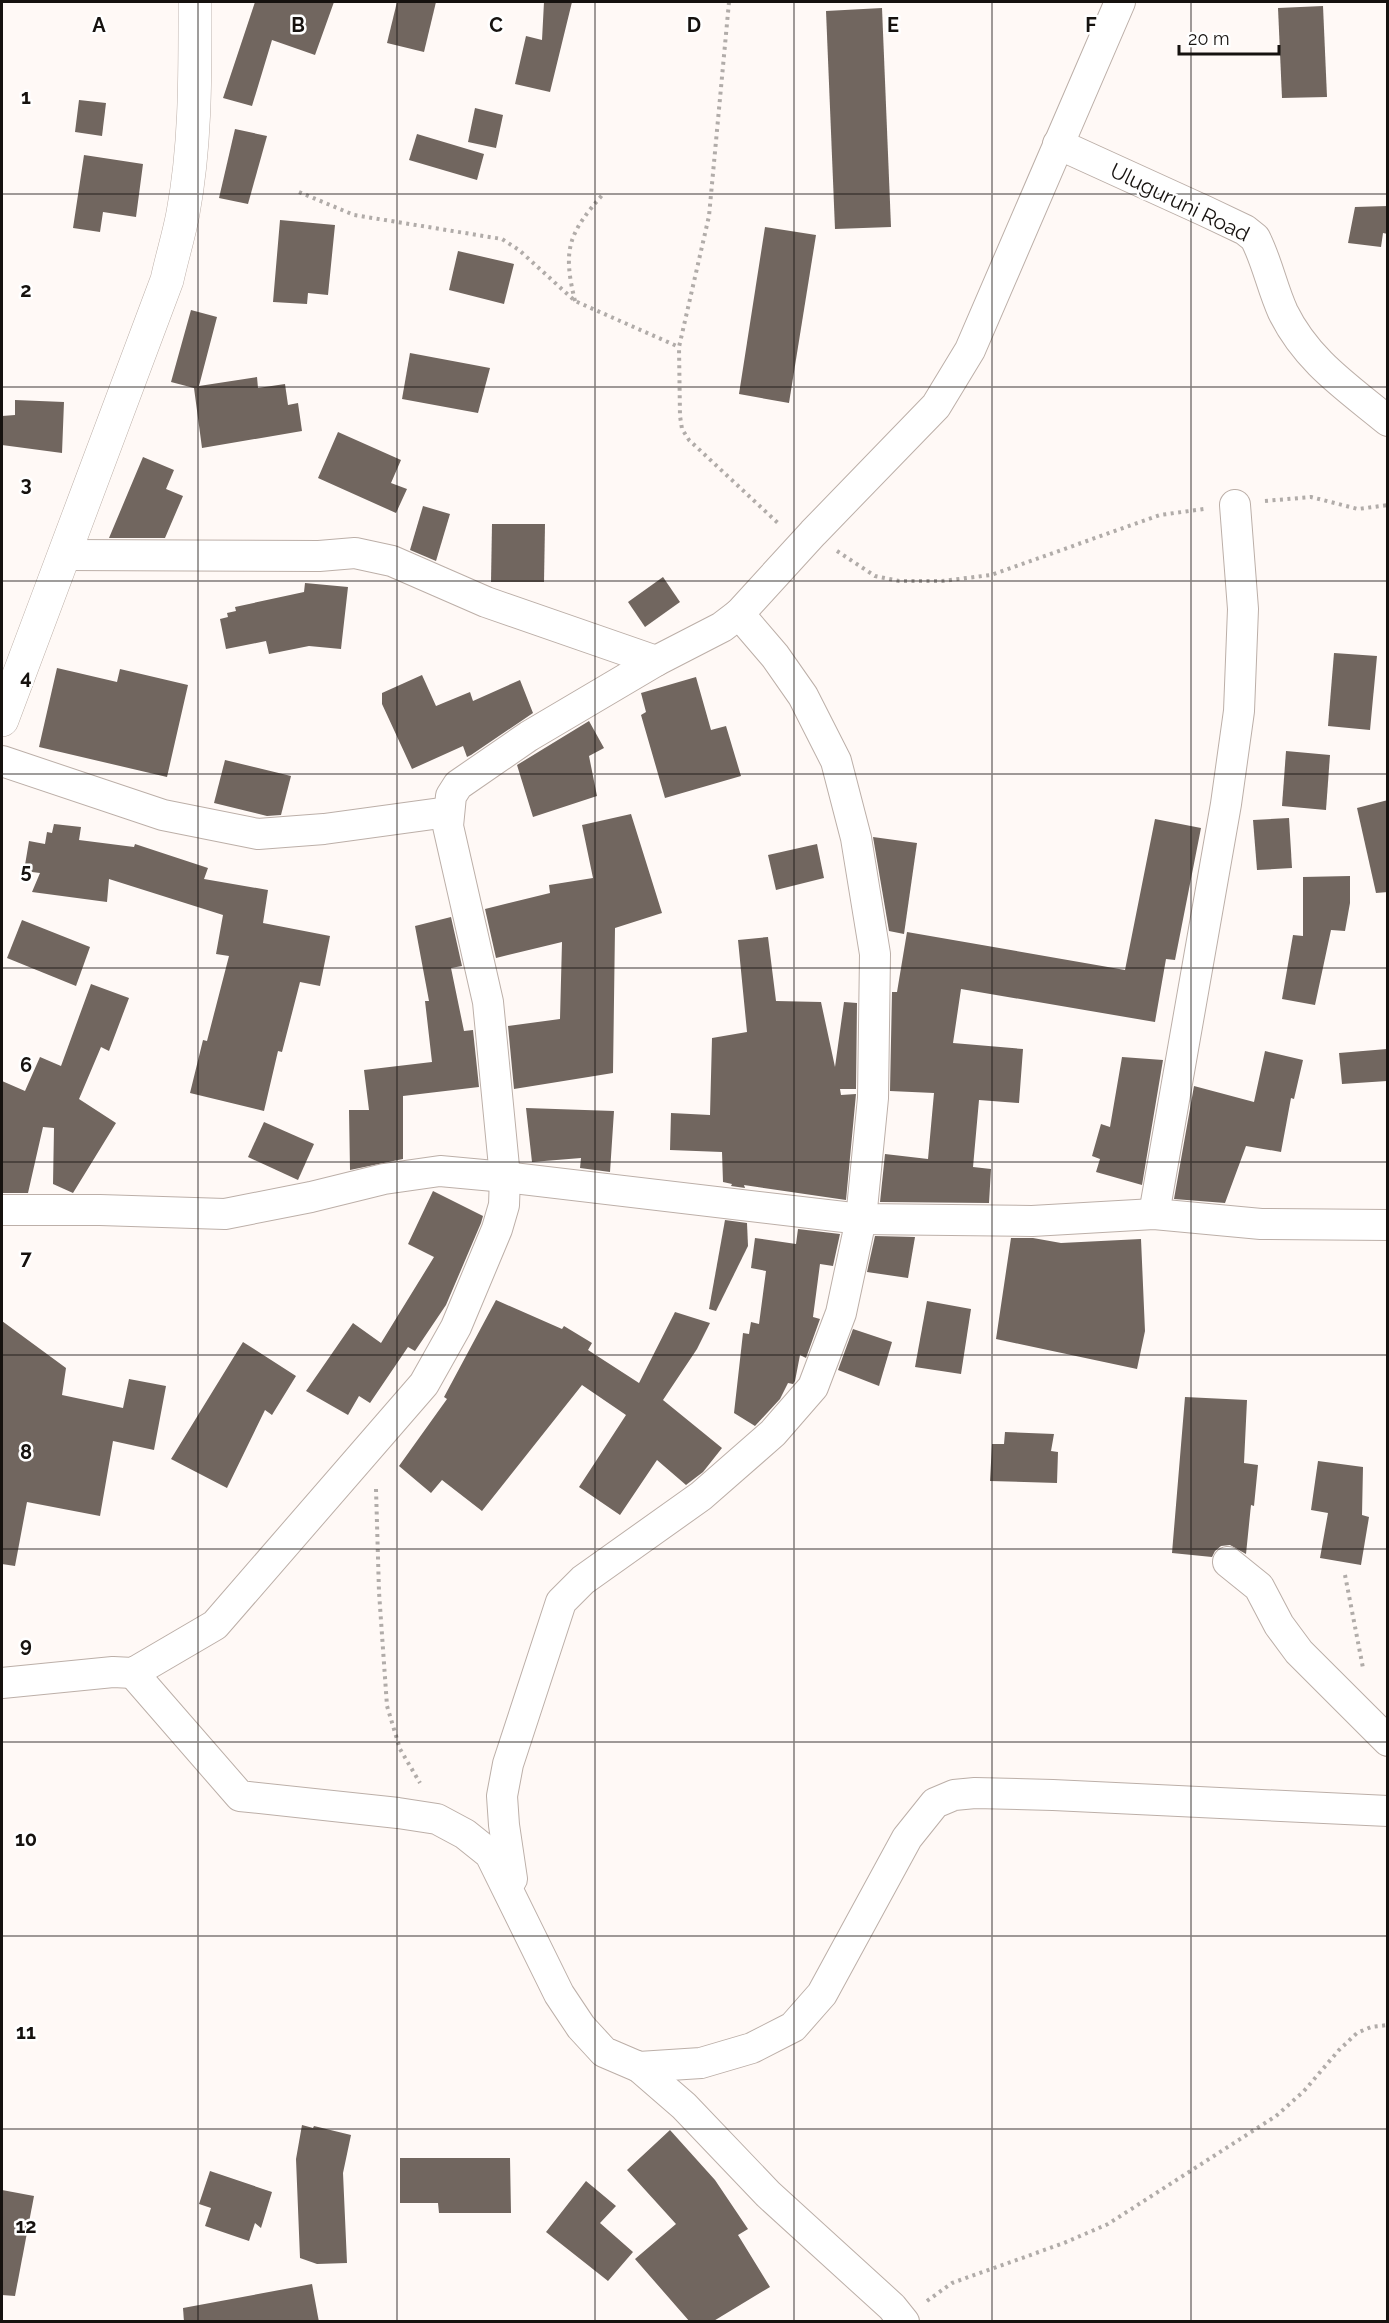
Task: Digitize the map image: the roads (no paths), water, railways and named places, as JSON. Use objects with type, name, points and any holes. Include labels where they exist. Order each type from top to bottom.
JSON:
[{"type":"street","points":[[2,720],[166,280],[183,212],[192,145],[196,87],[195,2]]},
{"type":"street","points":[[2,1683],[113,1672],[133,1674],[215,1624],[424,1384],[456,1327],[497,1229],[504,1205],[505,1177],[488,1002],[448,826],[451,796],[458,785],[529,736],[656,661],[722,627],[739,614],[807,539],[936,406],[970,350],[1120,2]]},
{"type":"street","name":"Uluguruni Road","points":[[1058,144],[1245,230],[1256,238],[1283,310],[1300,343],[1326,371],[1388,421]]},
{"type":"street","points":[[1154,1214],[1226,804],[1239,711],[1243,609],[1236,505]]},
{"type":"street","points":[[65,555],[319,556],[355,553],[392,561],[486,602],[656,661]]},
{"type":"street","points":[[516,1903],[502,1796],[511,1755],[561,1602],[583,1580],[701,1496],[773,1433],[813,1387],[841,1313],[861,1219],[873,1098],[875,954],[856,838],[836,761],[803,696],[775,656],[739,614]]},
{"type":"street","points":[[2,761],[163,815],[258,834],[324,829],[448,812]]},
{"type":"street","points":[[2,1210],[225,1214],[408,1175],[440,1171],[861,1219],[1032,1221],[1154,1214],[1261,1224],[1388,1225]]},
{"type":"street","points":[[1228,1562],[1259,1587],[1279,1625],[1299,1652],[1388,1740]]},
{"type":"street","points":[[133,1674],[240,1796],[437,1819],[465,1834],[490,1854],[559,1994],[581,2027],[604,2052],[639,2067],[684,2106],[768,2194],[892,2307],[913,2315]]},
{"type":"street","points":[[639,2067],[701,2063],[752,2048],[793,2027],[822,1994],[907,1838],[935,1803],[954,1795],[975,1793],[1053,1795],[1388,1811]]}]
